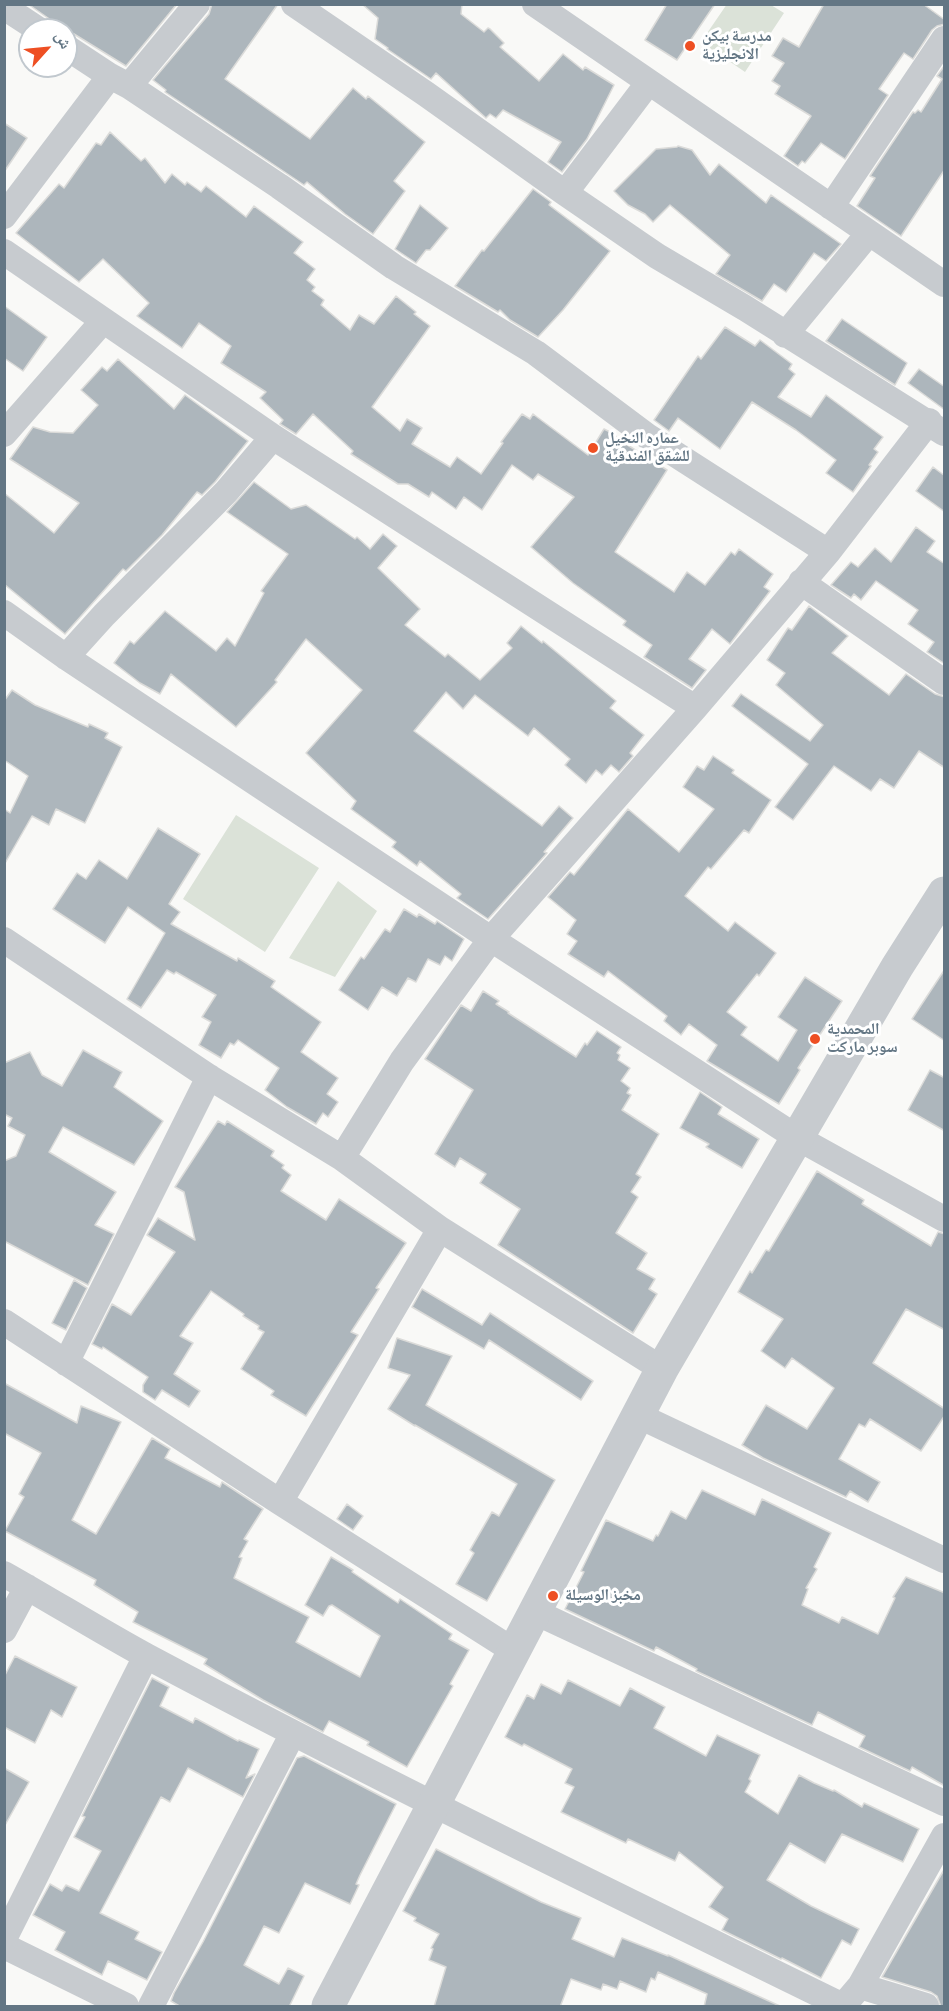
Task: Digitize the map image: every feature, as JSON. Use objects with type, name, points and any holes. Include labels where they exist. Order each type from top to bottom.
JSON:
[{"type":"street","points":[[4,216],[119,81],[197,4]]},
{"type":"street","points":[[294,4],[657,256],[937,427],[801,582],[695,708],[491,939],[402,1061],[342,1158]]},
{"type":"street","points":[[535,4],[945,284]]},
{"type":"street","points":[[4,7],[21,18]]},
{"type":"street","points":[[831,207],[945,39]]},
{"type":"street","points":[[78,55],[279,186],[394,267],[536,353],[647,436],[828,552]]},
{"type":"street","points":[[565,194],[649,82]]},
{"type":"street","points":[[785,335],[869,233]]},
{"type":"street","points":[[4,252],[273,437],[695,708]]},
{"type":"street","points":[[4,434],[103,321]]},
{"type":"street","points":[[66,657],[104,615],[226,492],[273,437]]},
{"type":"street","points":[[801,582],[945,682]]},
{"type":"street","points":[[4,613],[66,657],[491,939],[796,1137],[945,1219]]},
{"type":"street","points":[[328,2007],[662,1369],[897,967],[945,893]]},
{"type":"street","points":[[4,940],[209,1077],[342,1158],[440,1229],[662,1369]]},
{"type":"street","points":[[66,1363],[209,1077]]},
{"type":"street","points":[[280,1502],[440,1229]]},
{"type":"street","points":[[4,1322],[514,1651]]},
{"type":"street","points":[[637,1415],[945,1560]]},
{"type":"street","points":[[4,1574],[146,1656],[293,1733],[434,1805],[843,2006],[860,1986],[945,1836]]},
{"type":"street","points":[[4,1630],[27,1587]]},
{"type":"street","points":[[535,1612],[945,1803]]},
{"type":"street","points":[[4,1939],[146,1656]]},
{"type":"street","points":[[151,2007],[293,1733]]},
{"type":"street","points":[[4,1946],[126,2007]]},
{"type":"street","points":[[860,1986],[926,2007]]},
{"type":"shaded area","points":[[727,4],[771,5],[784,13],[745,72],[701,42]]},
{"type":"shaded area","points":[[236,815],[319,868],[265,952],[183,899]]},
{"type":"shaded area","points":[[338,881],[377,911],[335,977],[289,958]]},
{"type":"building","points":[[28,4],[177,4],[126,66],[78,36],[78,18],[48,18]]},
{"type":"building","points":[[212,4],[278,4],[225,79],[310,139],[353,88],[366,99],[368,96],[425,142],[394,181],[405,191],[373,234],[307,182],[304,185],[165,92],[166,90],[153,80],[209,14]]},
{"type":"building","points":[[362,4],[462,4],[461,14],[484,32],[490,29],[504,43],[500,47],[539,81],[563,54],[583,70],[585,67],[614,85],[587,139],[562,172],[548,162],[561,142],[503,110],[496,118],[490,114],[486,118],[436,73],[431,79],[375,39],[378,18]]},
{"type":"building","points":[[667,4],[715,4],[677,60],[645,40]]},
{"type":"building","points":[[824,4],[923,4],[945,20],[945,24],[932,30],[913,59],[904,53],[879,89],[888,95],[845,159],[821,143],[805,163],[802,161],[798,166],[784,156],[811,116],[775,94],[780,86],[772,81],[784,63],[772,56],[783,38],[799,47]]},
{"type":"building","points":[[945,65],[945,169],[901,236],[857,206],[875,178],[870,176],[913,112],[918,110],[921,112],[942,79],[937,76]]},
{"type":"building","points":[[4,123],[27,138],[4,172]]},
{"type":"building","points":[[110,132],[141,161],[145,158],[165,183],[172,174],[185,185],[187,182],[201,192],[206,186],[246,217],[254,206],[303,242],[294,253],[315,269],[307,280],[315,287],[312,291],[324,300],[321,305],[350,330],[359,315],[374,324],[396,296],[430,326],[372,407],[400,431],[407,419],[422,428],[412,444],[450,467],[457,457],[481,474],[522,414],[530,419],[533,414],[588,455],[604,429],[667,470],[615,552],[674,592],[687,572],[705,585],[731,552],[735,555],[739,549],[773,574],[764,587],[770,591],[730,644],[712,629],[689,659],[706,670],[692,688],[644,657],[652,645],[623,625],[626,621],[573,583],[531,547],[574,497],[538,474],[533,480],[512,465],[482,510],[464,497],[456,509],[432,492],[429,497],[408,484],[398,484],[351,454],[353,451],[313,414],[296,434],[280,424],[283,420],[260,398],[266,392],[221,363],[231,346],[199,323],[182,348],[137,316],[149,303],[103,259],[79,282],[16,233],[59,184],[64,188],[96,143],[101,145]]},
{"type":"building","points":[[678,146],[692,150],[710,175],[719,164],[766,203],[771,195],[841,244],[826,261],[814,253],[786,292],[774,284],[762,301],[716,274],[730,255],[670,205],[653,222],[645,214],[628,205],[614,191],[656,149]]},
{"type":"building","points":[[533,189],[551,202],[549,205],[610,251],[563,310],[538,337],[510,320],[500,310],[498,312],[455,286]]},
{"type":"building","points":[[420,205],[448,228],[416,263],[395,249]]},
{"type":"building","points":[[4,306],[47,337],[23,371],[4,358]]},
{"type":"building","points":[[842,319],[907,363],[895,385],[826,341]]},
{"type":"building","points":[[725,327],[755,346],[760,340],[792,364],[789,369],[795,374],[778,397],[811,417],[826,395],[883,437],[874,449],[878,452],[869,465],[871,466],[853,492],[826,473],[836,460],[796,430],[752,402],[720,449],[678,418],[669,431],[654,420],[698,356],[701,359]]},
{"type":"building","points":[[118,359],[174,409],[185,395],[248,441],[215,482],[202,495],[197,492],[162,535],[126,571],[123,569],[65,634],[4,584],[4,493],[54,533],[79,503],[10,459],[33,427],[50,432],[73,433],[98,405],[81,390],[102,367],[107,371]]},
{"type":"building","points":[[919,369],[945,387],[945,410],[908,383]]},
{"type":"building","points":[[933,467],[945,476],[945,512],[916,491]]},
{"type":"building","points":[[254,482],[291,509],[306,505],[355,539],[357,537],[370,549],[383,534],[397,546],[378,568],[420,609],[405,625],[445,657],[448,654],[480,680],[512,648],[507,643],[521,626],[542,643],[543,641],[616,701],[610,708],[644,735],[630,753],[633,756],[619,772],[611,765],[602,775],[596,770],[586,783],[565,765],[570,759],[534,728],[528,736],[475,695],[463,709],[446,692],[414,731],[542,826],[559,806],[573,818],[544,852],[547,853],[488,919],[457,898],[461,894],[420,861],[417,866],[392,847],[396,842],[351,809],[356,801],[306,753],[362,690],[306,639],[275,680],[277,682],[236,727],[171,674],[160,694],[140,683],[114,663],[130,641],[134,644],[165,611],[216,651],[227,638],[235,646],[264,593],[261,591],[288,554],[227,512]]},
{"type":"building","points":[[916,527],[935,541],[927,552],[945,564],[945,664],[927,652],[934,642],[908,624],[918,610],[876,581],[861,600],[854,594],[851,598],[831,585],[851,562],[858,567],[875,548],[891,562]]},
{"type":"building","points":[[809,606],[848,636],[832,653],[889,695],[906,674],[935,694],[945,697],[945,768],[919,751],[894,788],[880,779],[871,791],[834,766],[793,820],[775,807],[808,764],[732,706],[741,694],[810,741],[823,725],[776,685],[785,673],[767,660],[788,628],[792,630]]},
{"type":"building","points":[[12,690],[35,705],[108,733],[105,738],[122,747],[85,823],[56,809],[49,825],[32,816],[4,865],[4,809],[10,813],[28,776],[4,760],[4,701]]},
{"type":"building","points":[[713,756],[734,770],[732,773],[771,800],[749,833],[744,830],[711,869],[708,867],[685,896],[728,931],[735,922],[776,953],[727,1012],[747,1027],[741,1035],[778,1061],[797,1030],[778,1017],[805,977],[842,1001],[798,1068],[800,1070],[779,1104],[707,1061],[717,1045],[689,1024],[681,1035],[664,1021],[667,1016],[608,971],[604,977],[568,954],[577,941],[567,934],[576,920],[548,897],[570,872],[574,875],[628,809],[679,852],[714,809],[683,787],[697,766],[704,770]]},
{"type":"building","points":[[158,828],[200,854],[169,904],[180,912],[171,924],[237,961],[238,958],[275,981],[271,987],[321,1022],[301,1052],[338,1078],[327,1094],[338,1102],[328,1117],[323,1113],[316,1124],[287,1107],[265,1090],[279,1068],[238,1040],[234,1045],[230,1043],[221,1058],[199,1045],[211,1022],[202,1017],[216,995],[176,972],[174,974],[167,970],[141,1008],[127,999],[165,933],[128,907],[105,943],[53,909],[77,873],[86,879],[99,860],[127,879]]},
{"type":"building","points":[[404,909],[417,917],[419,914],[435,924],[437,921],[464,939],[452,961],[445,956],[440,965],[428,959],[416,982],[408,978],[397,996],[382,987],[368,1010],[339,990],[361,957],[364,959],[385,929],[390,932]]},
{"type":"building","points":[[945,969],[945,1041],[912,1019]]},
{"type":"building","points":[[483,991],[499,1001],[496,1004],[508,1013],[576,1057],[597,1031],[621,1047],[617,1053],[620,1055],[618,1060],[630,1068],[621,1081],[630,1088],[627,1093],[631,1095],[622,1110],[659,1134],[636,1174],[641,1177],[631,1192],[638,1197],[616,1233],[647,1253],[637,1269],[655,1279],[649,1289],[657,1294],[633,1333],[498,1245],[520,1209],[480,1183],[486,1174],[460,1158],[455,1167],[435,1154],[473,1090],[425,1059],[461,1005],[471,1011]]},
{"type":"building","points":[[83,1050],[122,1072],[114,1087],[163,1121],[134,1165],[63,1127],[49,1152],[116,1192],[95,1225],[114,1234],[88,1285],[4,1241],[4,1161],[16,1156],[25,1135],[8,1126],[12,1118],[4,1114],[4,1063],[30,1052],[42,1075],[62,1086]]},
{"type":"building","points":[[930,1070],[945,1078],[945,1131],[908,1110]]},
{"type":"building","points":[[700,1092],[722,1107],[718,1114],[759,1139],[742,1168],[706,1147],[709,1144],[680,1128]]},
{"type":"building","points":[[218,1121],[225,1125],[227,1121],[274,1151],[271,1156],[284,1165],[282,1168],[291,1175],[281,1191],[326,1220],[339,1199],[406,1243],[376,1288],[379,1289],[351,1332],[358,1335],[306,1416],[271,1395],[274,1391],[241,1369],[264,1332],[243,1316],[244,1314],[211,1291],[180,1336],[193,1343],[174,1374],[200,1391],[189,1407],[162,1390],[155,1400],[143,1392],[143,1385],[148,1377],[103,1347],[102,1349],[92,1344],[112,1304],[131,1315],[175,1252],[147,1235],[158,1218],[195,1240],[184,1192],[175,1187]]},
{"type":"building","points":[[817,1171],[864,1200],[862,1204],[931,1246],[938,1232],[945,1234],[945,1330],[906,1309],[873,1363],[945,1409],[945,1415],[921,1451],[870,1419],[865,1427],[859,1424],[839,1459],[880,1482],[868,1502],[850,1491],[846,1497],[763,1458],[742,1445],[766,1405],[807,1429],[834,1388],[792,1358],[785,1368],[761,1351],[783,1319],[738,1292],[750,1271],[752,1273],[766,1250],[769,1251]]},
{"type":"building","points":[[74,1280],[87,1288],[66,1330],[52,1323]]},
{"type":"building","points":[[422,1289],[482,1325],[490,1313],[593,1381],[581,1400],[489,1340],[484,1349],[412,1307]]},
{"type":"building","points":[[397,1338],[452,1356],[426,1405],[555,1480],[487,1601],[456,1584],[474,1553],[470,1550],[492,1512],[499,1516],[517,1484],[388,1409],[410,1375],[388,1368]]},
{"type":"building","points":[[4,1383],[77,1423],[81,1406],[121,1422],[72,1520],[96,1534],[152,1438],[170,1449],[165,1458],[220,1487],[222,1482],[263,1509],[244,1539],[248,1541],[239,1557],[242,1558],[234,1578],[309,1617],[296,1642],[360,1677],[380,1636],[332,1605],[323,1616],[305,1605],[331,1557],[398,1603],[400,1599],[452,1634],[449,1639],[469,1650],[450,1684],[453,1686],[407,1767],[367,1745],[369,1742],[329,1721],[323,1732],[263,1700],[204,1664],[207,1659],[133,1622],[138,1612],[94,1585],[96,1580],[5,1531],[24,1497],[19,1494],[41,1453],[4,1433]]},
{"type":"building","points":[[702,1490],[755,1515],[762,1499],[831,1533],[814,1567],[817,1569],[806,1588],[808,1589],[802,1605],[839,1623],[842,1617],[878,1634],[895,1598],[893,1597],[906,1577],[945,1593],[945,1786],[912,1767],[910,1771],[859,1747],[865,1736],[818,1712],[812,1725],[696,1671],[697,1669],[656,1647],[654,1651],[565,1609],[606,1520],[653,1541],[671,1511],[686,1519]]},
{"type":"building","points":[[347,1504],[363,1516],[353,1530],[337,1519]]},
{"type":"building","points":[[15,1656],[77,1687],[62,1717],[51,1710],[35,1743],[4,1727],[4,1677]]},
{"type":"building","points":[[152,1678],[169,1687],[160,1706],[193,1723],[195,1718],[238,1741],[259,1749],[246,1778],[255,1774],[243,1797],[188,1768],[170,1802],[161,1797],[100,1913],[139,1932],[135,1939],[162,1952],[147,1980],[108,1961],[102,1975],[55,1950],[65,1932],[33,1915],[50,1884],[62,1891],[66,1885],[79,1891],[101,1851],[74,1837],[85,1817],[82,1816]]},
{"type":"building","points":[[568,1680],[620,1706],[630,1688],[665,1707],[654,1728],[706,1756],[717,1735],[760,1755],[745,1792],[778,1814],[799,1775],[834,1790],[862,1807],[864,1803],[919,1829],[903,1862],[842,1834],[825,1863],[790,1843],[767,1880],[811,1906],[859,1929],[851,1945],[842,1940],[821,1978],[722,1930],[728,1919],[709,1907],[723,1887],[679,1852],[675,1861],[628,1839],[626,1843],[561,1812],[574,1787],[565,1783],[572,1769],[524,1744],[522,1746],[505,1737],[527,1695],[534,1699],[541,1684],[561,1694]]},
{"type":"building","points":[[304,1756],[396,1804],[360,1875],[356,1884],[359,1885],[350,1904],[305,1883],[279,1933],[264,1926],[244,1965],[279,1984],[288,1968],[304,1976],[289,2007],[181,2007],[171,2001],[174,1993],[203,1942],[297,1758]]},
{"type":"building","points":[[4,1768],[29,1782],[4,1827]]},
{"type":"building","points":[[436,1849],[541,1902],[581,1918],[572,1939],[614,1957],[622,1938],[668,1955],[782,2007],[704,2007],[707,1994],[658,1972],[655,1980],[651,1978],[646,1992],[620,1981],[617,1989],[603,1984],[601,1990],[571,1979],[560,2007],[434,2007],[446,1967],[429,1960],[433,1949],[431,1948],[439,1934],[414,1921],[416,1918],[403,1911]]},
{"type":"building","points":[[945,1868],[945,2007],[941,2007],[937,1996],[931,1992],[882,1977]]},
{"type":"place","name":"مدرسة بيكن الانجليزية","points":[[690,46]]},
{"type":"place","name":"عماره النخيل للشقق الفندقية","points":[[593,448]]},
{"type":"place","name":"المحمدية سوبر ماركت","points":[[815,1039]]},
{"type":"place","name":"مخبز الوسيلة","points":[[553,1596]]}]
